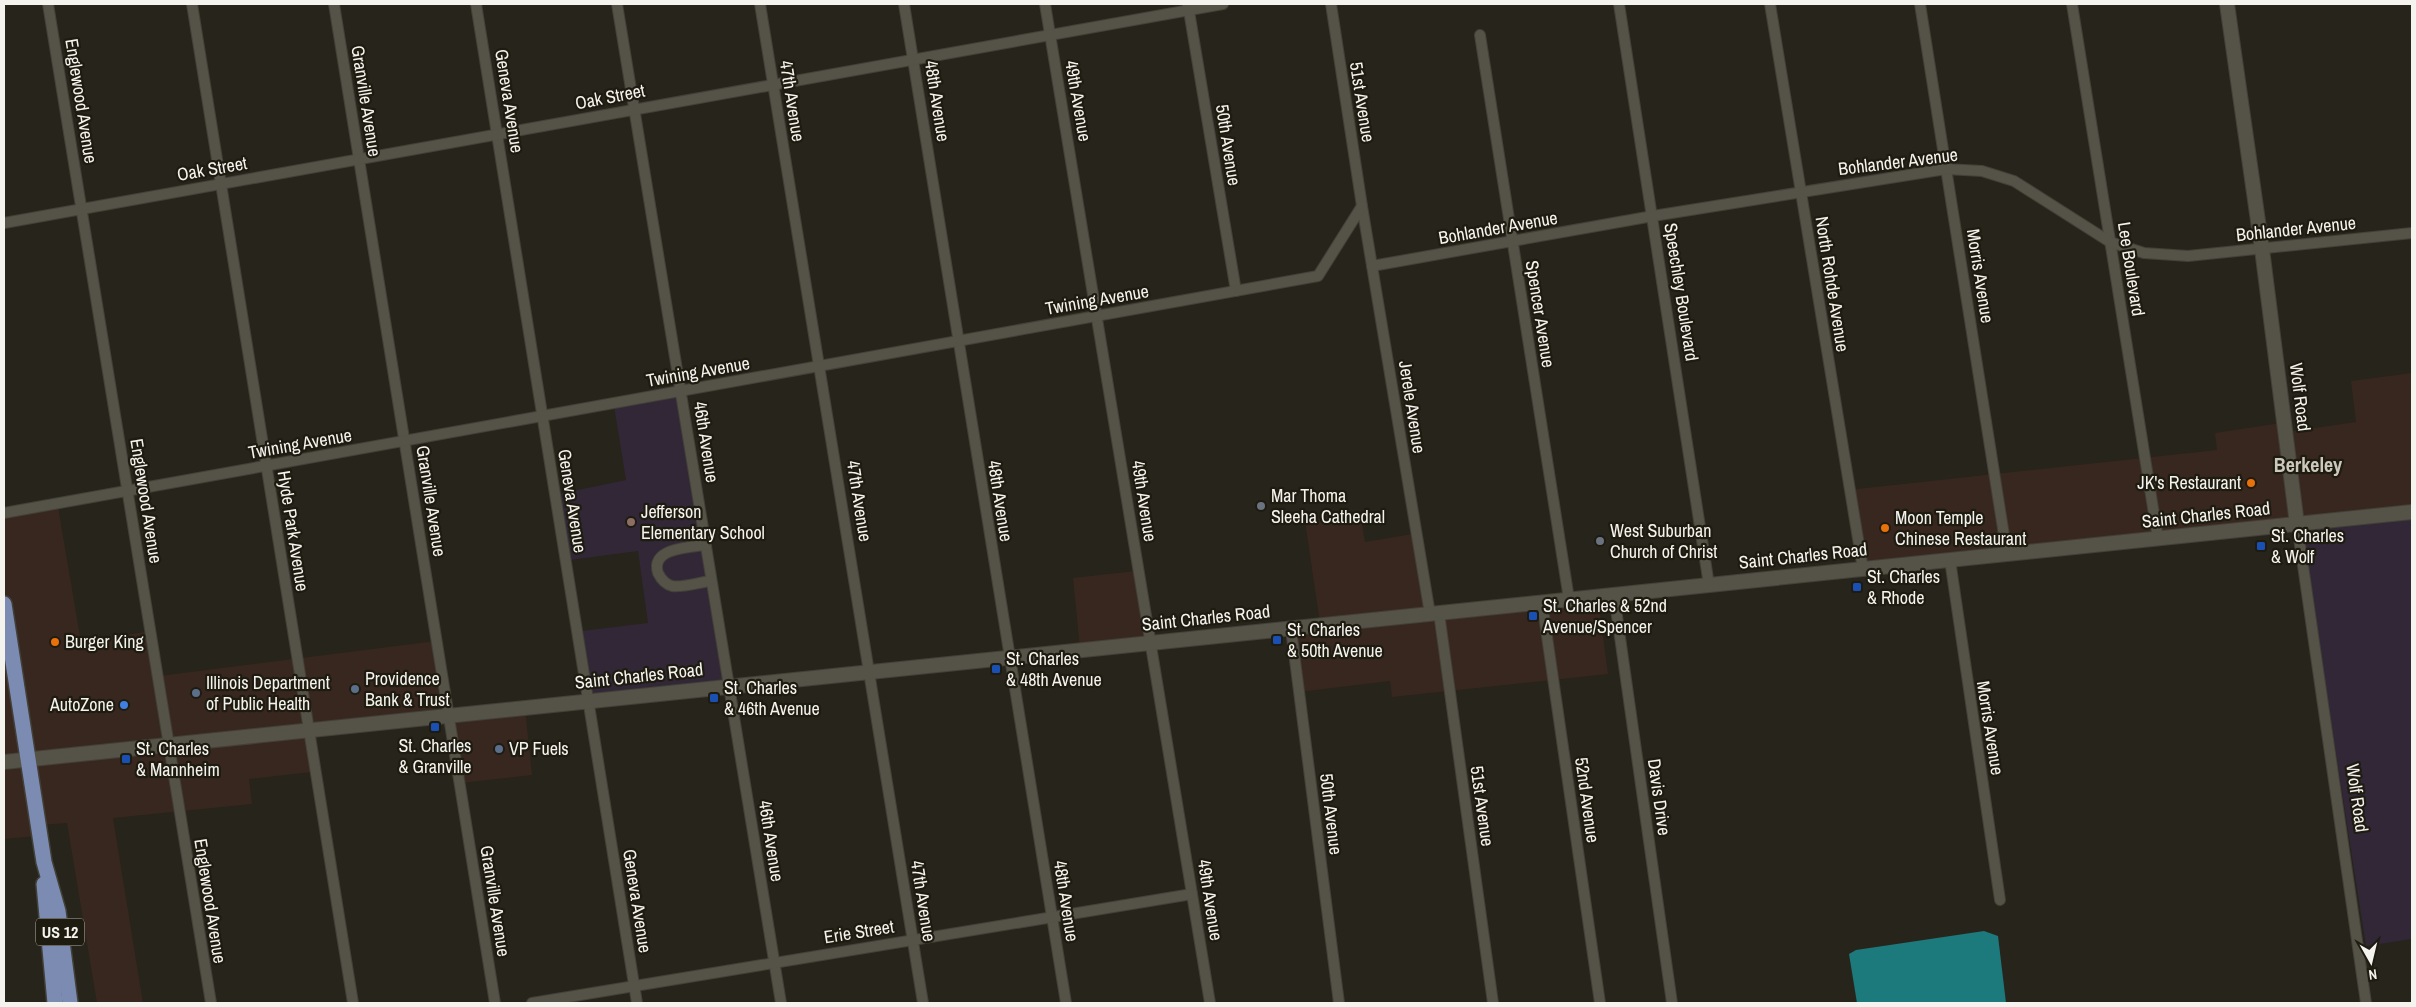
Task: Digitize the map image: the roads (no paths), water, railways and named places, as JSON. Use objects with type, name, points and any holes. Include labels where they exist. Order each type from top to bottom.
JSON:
[{"type":"main road","name":"Wolf Road","points":[[2227,4],[2262,249],[2297,524]]},
{"type":"main road","name":"Saint Charles Road","points":[[4,762],[2412,512]]},
{"type":"main road","name":"US 12","points":[[4,604],[26,760],[44,862],[58,911],[70,1003]]},
{"type":"main road","name":"US 12","points":[[44,862],[45,911],[55,1003]]},
{"type":"street","name":"Englewood Avenue","points":[[48,4],[83,209],[211,1003]]},
{"type":"street","name":"Hyde Park Avenue","points":[[192,4],[353,1003]]},
{"type":"street","name":"Granville Avenue","points":[[334,4],[495,1003]]},
{"type":"street","name":"Geneva Avenue","points":[[476,4],[637,1003]]},
{"type":"street","name":"46th Avenue","points":[[617,4],[781,1003]]},
{"type":"street","name":"47th Avenue","points":[[760,4],[870,672],[922,1003]]},
{"type":"street","name":"48th Avenue","points":[[904,4],[1008,657],[1066,1003]]},
{"type":"street","name":"49th Avenue","points":[[1045,4],[1210,1003]]},
{"type":"street","name":"Oak Street","points":[[4,223],[914,59],[1189,7],[1223,4]]},
{"type":"street","name":"51st Avenue","points":[[1331,4],[1362,206]]},
{"type":"street","name":"Speechley Boulevard","points":[[1619,4],[1709,585]]},
{"type":"street","name":"North Rohde Avenue","points":[[1770,4],[1862,569]]},
{"type":"street","name":"Morris Avenue","points":[[1920,4],[2007,554]]},
{"type":"street","name":"Lee Boulevard","points":[[2072,4],[2158,538]]},
{"type":"street","name":"50th Avenue","points":[[1189,7],[1236,291]]},
{"type":"street","name":"Spencer Avenue","points":[[1480,35],[1569,599]]},
{"type":"street","name":"Bohlander Avenue","points":[[1372,266],[1653,216],[1946,169],[1982,171],[2014,181],[2110,242],[2144,253],[2188,256],[2412,234]]},
{"type":"street","name":"Jerele Avenue","points":[[1362,206],[1434,613]]},
{"type":"street","name":"Twining Avenue","points":[[4,513],[1318,276],[1362,206]]},
{"type":"street","name":"Wolf Road","points":[[2297,524],[2366,1003]]},
{"type":"street","points":[[705,545],[671,550],[658,562],[657,570],[665,582],[674,586],[711,580]]},
{"type":"street","name":"Morris Avenue","points":[[1950,560],[2000,900]]},
{"type":"street","name":"Davis Drive","points":[[1614,595],[1672,1003]]},
{"type":"street","name":"52nd Avenue","points":[[1542,602],[1600,1003]]},
{"type":"street","name":"51st Avenue","points":[[1434,613],[1493,1003]]},
{"type":"street","name":"50th Avenue","points":[[1291,629],[1339,1003]]},
{"type":"street","name":"Erie Street","points":[[532,1003],[1192,894]]},
{"type":"water","points":[[1984,931],[1998,936],[2006,1003],[1857,1003],[1849,954],[1856,950]]},
{"type":"place","name":"JK's Restaurant","points":[[2251,483]]},
{"type":"place","name":"Mar Thoma Sleeha Cathedral","points":[[1261,506]]},
{"type":"place","name":"Jefferson Elementary School","points":[[631,522]]},
{"type":"place","name":"Moon Temple Chinese Restaurant","points":[[1885,528]]},
{"type":"place","name":"West Suburban Church of Christ","points":[[1600,541]]},
{"type":"place","name":"St. Charles & Wolf","points":[[2261,546]]},
{"type":"place","name":"St. Charles & Rhode","points":[[1857,587]]},
{"type":"place","name":"St. Charles & 52nd Avenue/Spencer","points":[[1533,616]]},
{"type":"place","name":"St. Charles & 50th Avenue","points":[[1277,640]]},
{"type":"place","name":"Burger King","points":[[55,642]]},
{"type":"place","name":"St. Charles & 48th Avenue","points":[[996,669]]},
{"type":"place","name":"Providence Bank & Trust","points":[[355,689]]},
{"type":"place","name":"Illinois Department of Public Health","points":[[196,693]]},
{"type":"place","name":"St. Charles & 46th Avenue","points":[[714,698]]},
{"type":"place","name":"AutoZone","points":[[124,705]]},
{"type":"place","name":"St. Charles & Granville","points":[[435,727]]},
{"type":"place","name":"VP Fuels","points":[[499,749]]},
{"type":"place","name":"St. Charles & Mannheim","points":[[126,759]]},
{"type":"district","name":"Berkeley","points":[[2308,465]]}]
